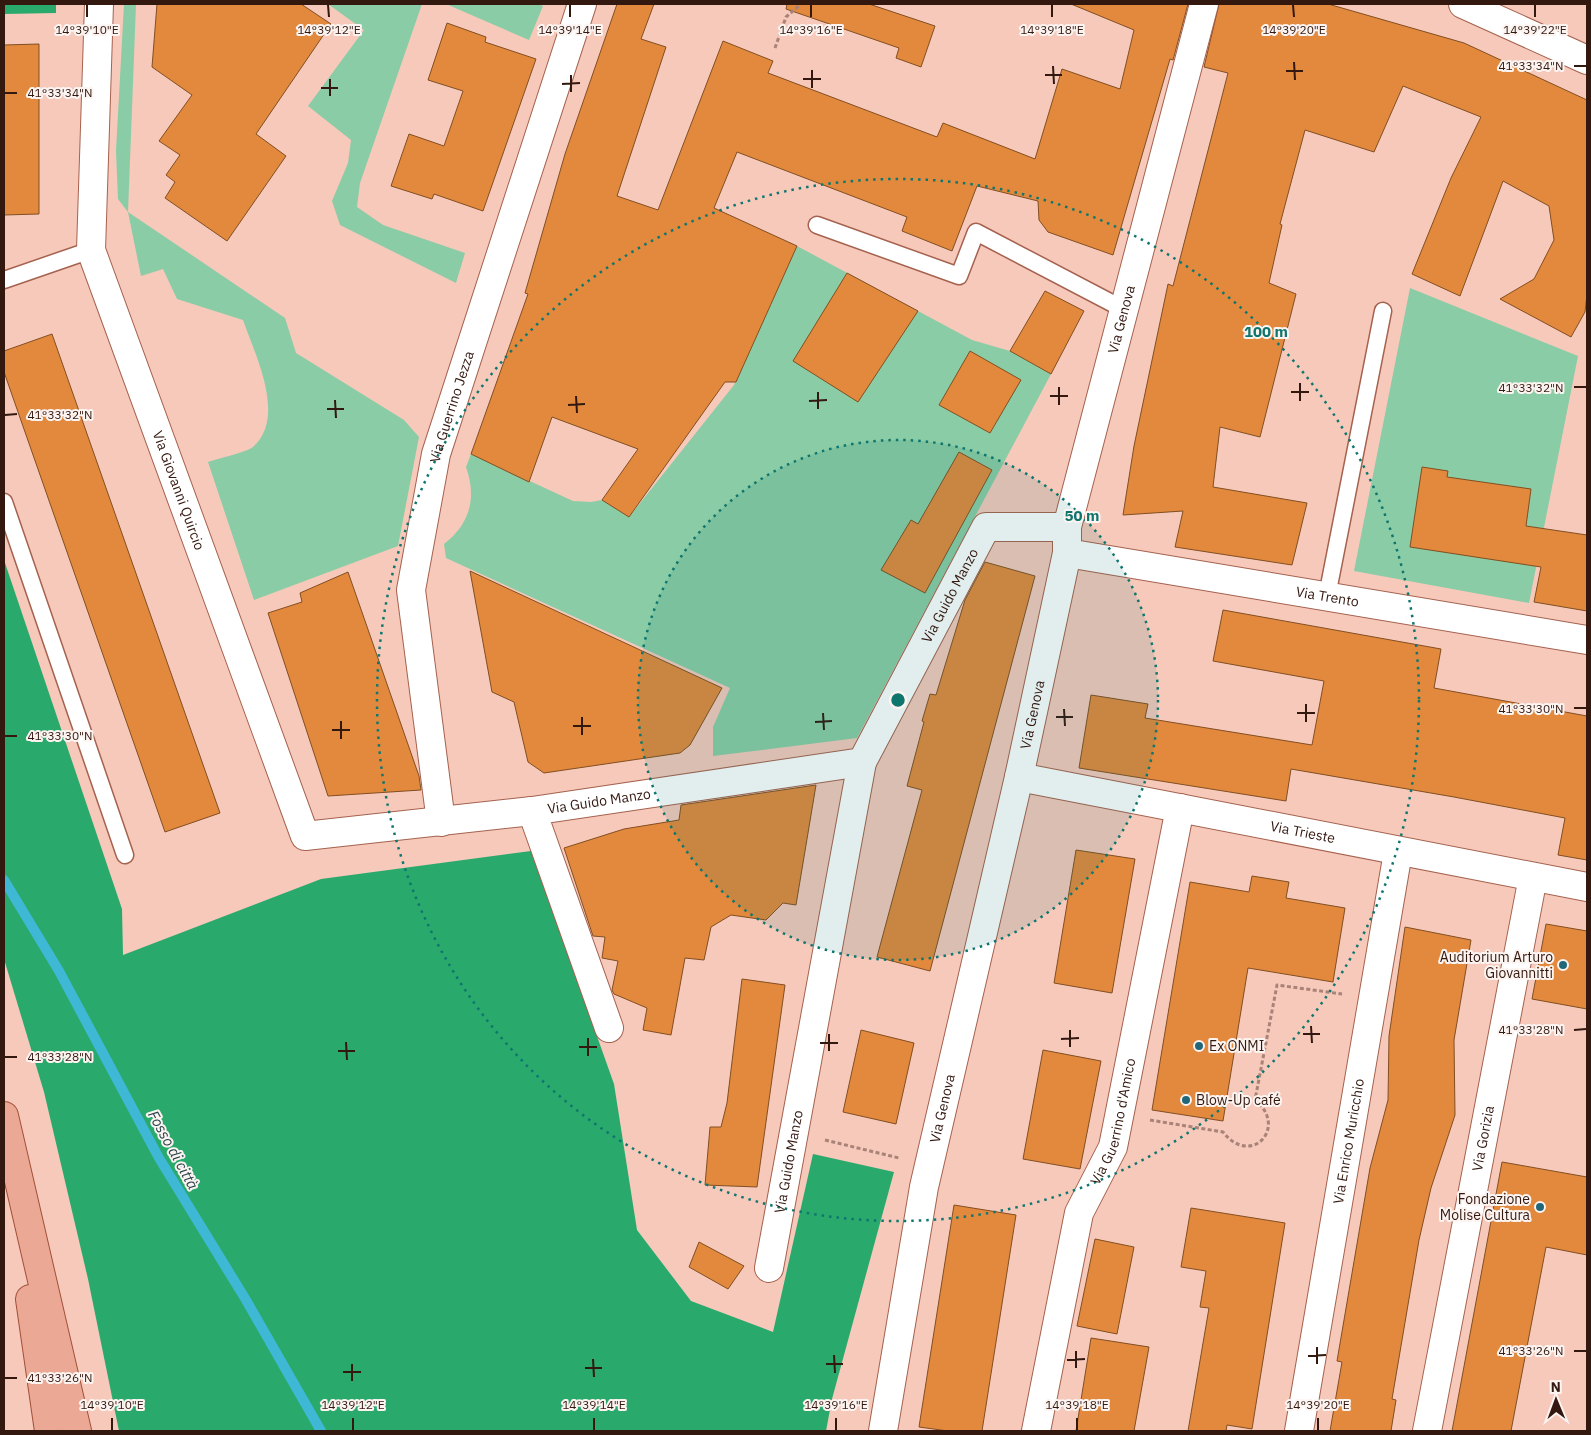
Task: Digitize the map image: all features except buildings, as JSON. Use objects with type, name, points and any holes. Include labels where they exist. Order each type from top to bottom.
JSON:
[{"type":"main road","points":[[4,1116],[77,1431]]},
{"type":"main road","points":[[4,1124],[49,1431]]},
{"type":"street","name":"Via Giovanni Quircio","points":[[99,4],[91,250],[305,836],[441,822]]},
{"type":"street","name":"Via Guerrino Jezza","points":[[441,822],[411,590],[436,454],[582,4]]},
{"type":"street","name":"Via Genova","points":[[884,1431],[929,1166],[1019,777],[1066,540],[1204,4]]},
{"type":"street","points":[[1463,4],[1587,60]]},
{"type":"street","name":"Via Guido Manzo","points":[[769,1268],[862,762],[986,527],[1066,540]]},
{"type":"street","name":"Via Trento","points":[[1066,540],[1328,596],[1587,640]]},
{"type":"street","name":"Via Guido Manzo","points":[[609,1028],[532,811],[862,762]]},
{"type":"street","name":"Via Trieste","points":[[1019,777],[1587,888]]},
{"type":"street","name":"Via Guerrino d'Amico","points":[[1036,1431],[1079,1213],[1113,1148],[1180,808]]},
{"type":"street","points":[[441,822],[532,811]]},
{"type":"street","name":"Via Enrico Muricchio","points":[[1299,1431],[1398,852]]},
{"type":"street","name":"Via Gorizia","points":[[1427,1431],[1533,877]]},
{"type":"lane","points":[[817,224],[959,276],[976,232],[1125,310]]},
{"type":"lane","points":[[4,280],[91,250]]},
{"type":"lane","points":[[1328,596],[1383,311]]},
{"type":"lane","points":[[4,502],[124,855]]},
{"type":"path","points":[[775,48],[786,18],[801,4]]},
{"type":"path","points":[[1120,1116],[1224,1132],[1232,1142],[1242,1147],[1253,1146],[1262,1141],[1269,1131],[1269,1118],[1263,1107],[1256,1100],[1277,985],[1374,999]]},
{"type":"path","points":[[794,1132],[929,1166]]},
{"type":"green space","points":[[4,4],[56,4],[56,13],[4,14]]},
{"type":"green space","points":[[124,4],[136,4],[128,212],[118,199],[116,151]]},
{"type":"green space","points":[[328,4],[422,4],[360,183],[357,207],[383,225],[465,253],[456,283],[340,225],[332,201],[348,163],[351,140],[308,106],[364,30]]},
{"type":"green space","points":[[446,4],[538,4],[543,6],[529,40]]},
{"type":"green space","points":[[128,212],[285,318],[296,353],[404,420],[419,437],[398,546],[254,600],[208,462],[253,447],[263,434],[267,419],[268,403],[260,368],[243,320],[177,299],[163,269],[141,276]]},
{"type":"green space","points":[[797,246],[972,340],[1010,351],[1051,374],[857,738],[713,756],[713,727],[730,688],[446,558],[444,544],[460,528],[469,510],[471,489],[466,467],[471,454],[573,501],[591,502],[602,500],[629,517],[734,385]]},
{"type":"green space","points":[[1410,288],[1578,356],[1529,603],[1354,571]]},
{"type":"green space","points":[[4,560],[122,909],[123,955],[321,879],[531,851],[614,1084],[637,1230],[691,1301],[773,1332],[813,1154],[894,1172],[832,1399],[826,1431],[119,1431],[88,1279],[44,1092],[4,959]]},
{"type":"waterway","name":"Fosso di città","points":[[4,880],[59,971],[159,1158],[246,1300],[321,1431]]},
{"type":"place","name":"Auditorium Arturo Giovannitti","points":[[1563,965]]},
{"type":"place","name":"Ex ONMI","points":[[1199,1046]]},
{"type":"place","name":"Blow-Up café","points":[[1186,1100]]},
{"type":"place","name":"Fondazione Molise Cultura","points":[[1540,1207]]}]
